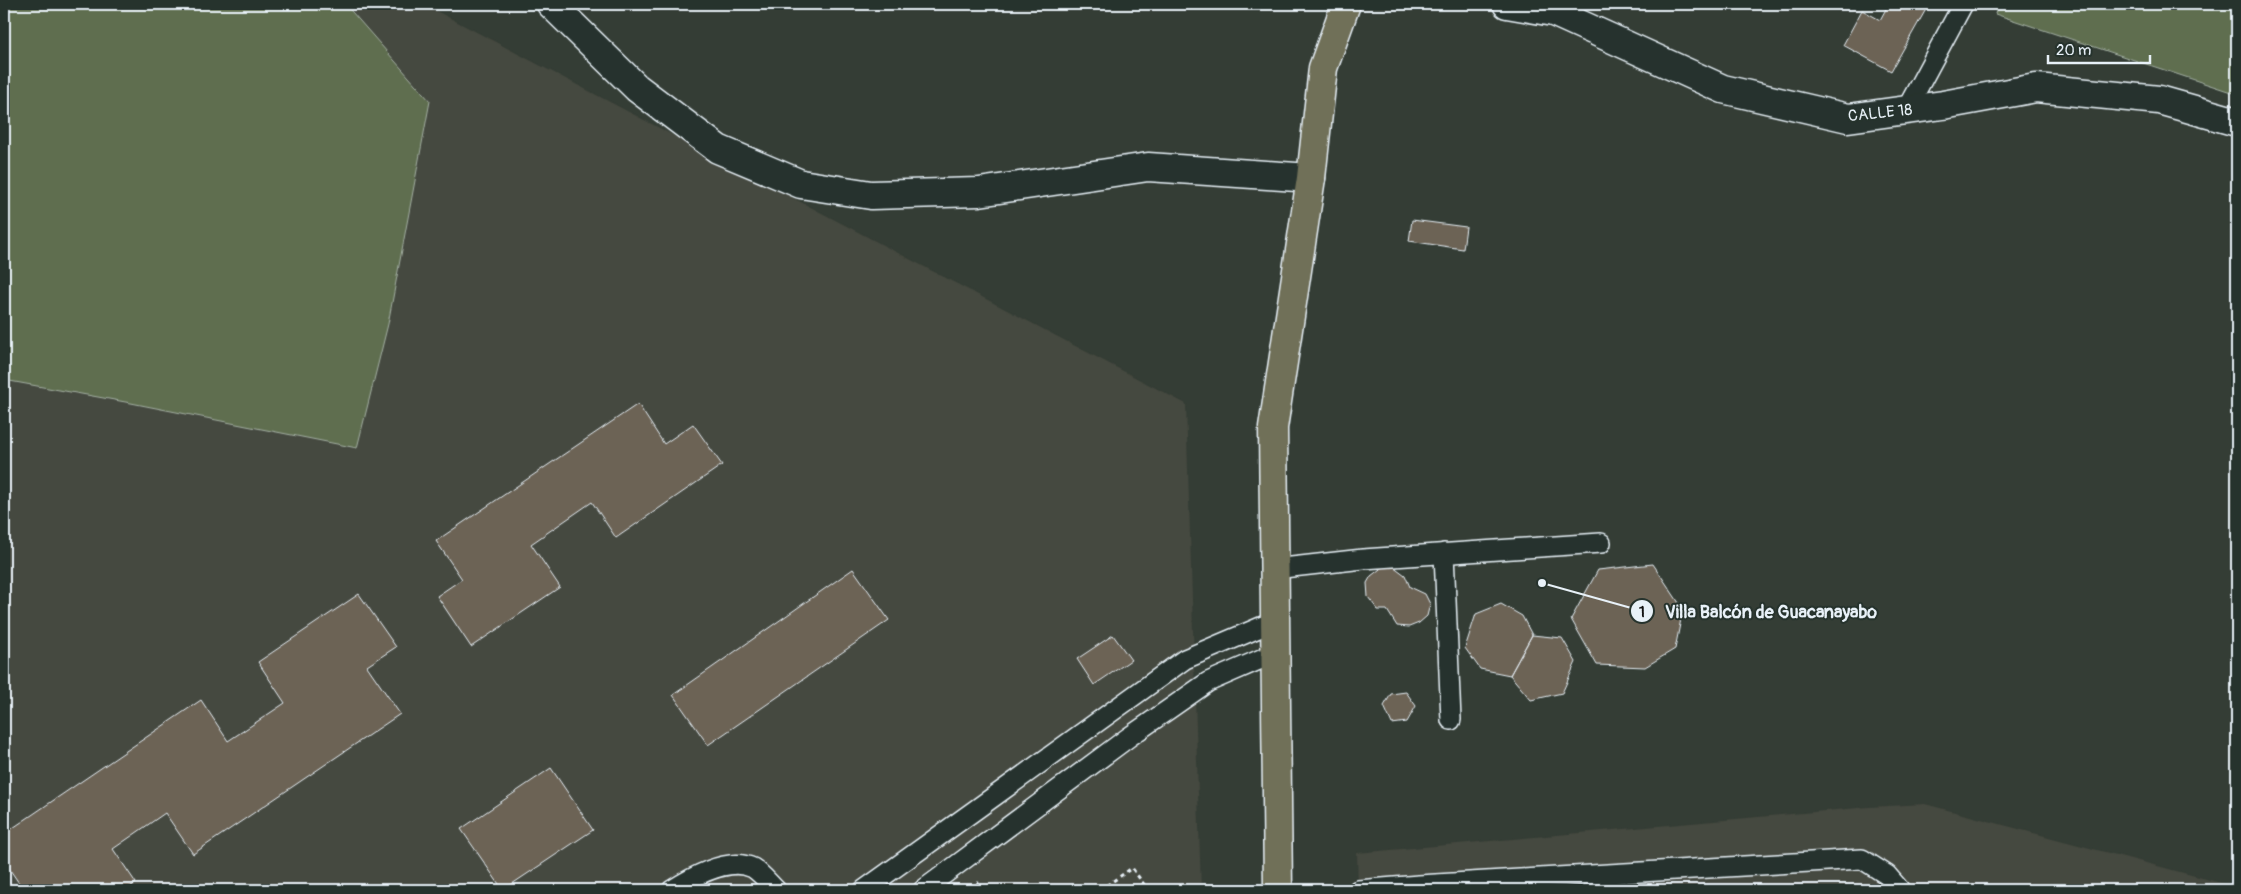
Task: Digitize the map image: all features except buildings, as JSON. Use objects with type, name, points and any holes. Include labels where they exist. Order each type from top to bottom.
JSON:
[{"type":"main road","points":[[1278,890],[1273,428],[1311,178],[1323,68],[1346,4]]},
{"type":"street","points":[[551,4],[637,88],[718,149],[801,184],[871,195],[979,192],[1148,167],[1311,178]]},
{"type":"street","name":"CALLE 18","points":[[1507,4],[1553,12],[1722,89],[1848,118],[2036,88],[2159,100],[2237,122]]},
{"type":"lane","points":[[1906,110],[1963,4]]},
{"type":"lane","points":[[1274,569],[1363,559],[1601,543]]},
{"type":"lane","points":[[1444,553],[1451,720]]},
{"type":"lane","points":[[864,890],[1185,659],[1275,621]]},
{"type":"lane","points":[[924,890],[1129,736],[1200,687],[1275,653]]},
{"type":"lane","points":[[1358,890],[1419,888],[1862,859],[1887,875],[1900,890]]},
{"type":"lane","points":[[672,890],[710,869],[731,865],[752,868],[776,890]]},
{"type":"path","points":[[1100,890],[1132,868],[1148,890]]},
{"type":"shaded area","points":[[4,4],[423,4],[1186,404],[1201,890],[4,890]]},
{"type":"shaded area","points":[[1925,804],[2225,884],[2226,890],[1358,890],[1357,853],[1869,807]]},
{"type":"green space","points":[[4,4],[345,4],[430,101],[388,324],[357,448],[4,380]]},
{"type":"green space","points":[[1998,4],[2237,4],[2237,94],[1995,14]]},
{"type":"place","name":"Villa Balcón de Guacanayabo","points":[[1542,583]]}]
